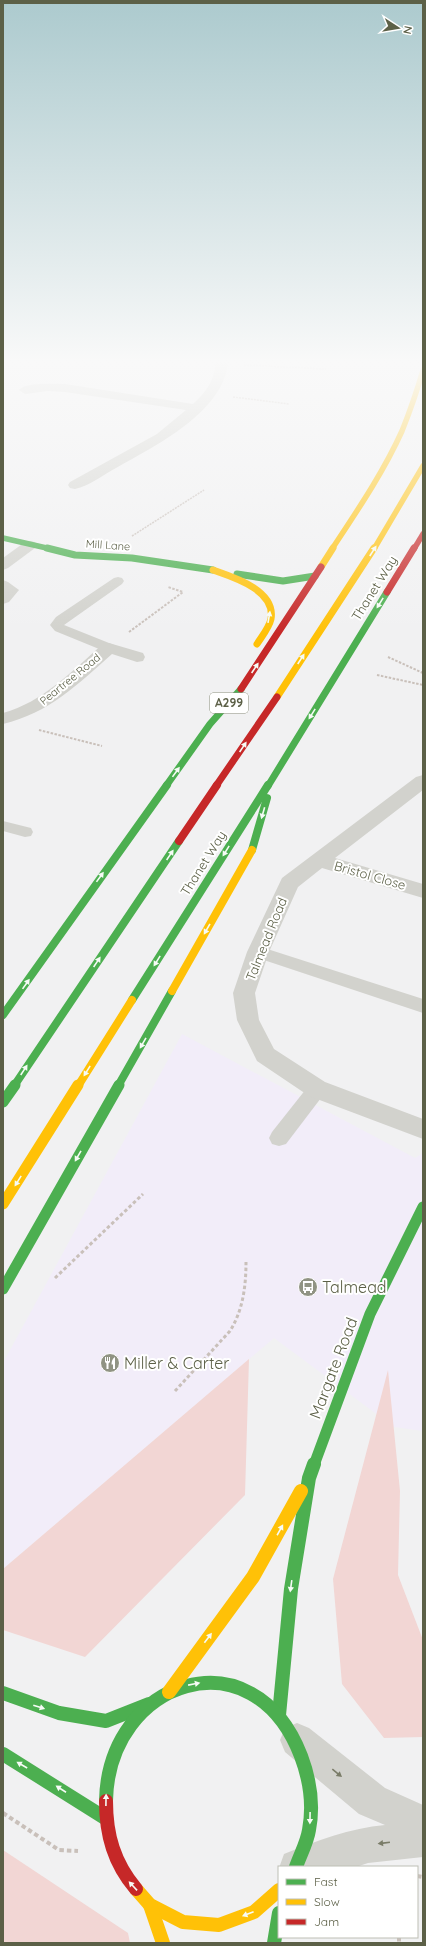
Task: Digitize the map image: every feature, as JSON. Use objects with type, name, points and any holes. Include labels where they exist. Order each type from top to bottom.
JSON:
[{"type":"main road","name":"A299","points":[[3,1016],[210,724],[238,692],[354,516],[389,453]]},
{"type":"main road","name":"Thanet Way","points":[[3,1102],[280,692],[375,547],[423,466]]},
{"type":"main road","name":"Thanet Way","points":[[3,1204],[274,776],[423,534]]},
{"type":"main road","name":"Mill Lane","points":[[3,538],[75,555],[139,559],[213,570]]},
{"type":"main road","points":[[213,570],[283,581],[315,576]]},
{"type":"main road","points":[[213,570],[245,583],[268,602],[271,612],[267,627],[252,653]]},
{"type":"main road","points":[[210,724],[241,672]]},
{"type":"main road","points":[[3,1289],[254,846],[274,776]]},
{"type":"main road","name":"Margate Road","points":[[287,1727],[291,1589],[309,1478],[324,1434],[370,1314],[423,1207]]},
{"type":"main road","name":"Margate Road","points":[[169,1692],[253,1578],[309,1478]]},
{"type":"main road","points":[[3,1694],[59,1713],[106,1721],[149,1704],[169,1692],[196,1683],[226,1684],[255,1695],[287,1727],[310,1780],[310,1825],[297,1866]]},
{"type":"main road","points":[[149,1704],[129,1726],[114,1753],[106,1785],[105,1818],[112,1852],[128,1881],[150,1905],[183,1922],[220,1925],[254,1912],[278,1891]]},
{"type":"main road","points":[[3,1754],[105,1818]]},
{"type":"main road","points":[[150,1905],[163,1943]]},
{"type":"main road","points":[[274,1943],[278,1919]]},
{"type":"street","points":[[75,485],[133,453]]},
{"type":"street","points":[[3,565],[30,545]]},
{"type":"street","points":[[3,585],[10,590],[3,598]]},
{"type":"street","name":"Peartree Road","points":[[3,718],[16,716],[30,710],[53,696],[108,648],[137,657]]},
{"type":"street","name":"Talmead Road","points":[[423,781],[289,883],[258,952],[244,993],[248,1020],[265,1055],[318,1089],[423,1130]]},
{"type":"street","name":"Bristol Close","points":[[318,860],[423,891]]},
{"type":"street","points":[[287,1727],[372,1801],[423,1823]]},
{"type":"street","points":[[300,1866],[368,1845],[423,1839]]},
{"type":"lane","points":[[108,648],[60,628],[57,625],[61,620],[118,581]]},
{"type":"lane","points":[[3,826],[25,832]]},
{"type":"lane","points":[[258,952],[423,1006]]},
{"type":"lane","points":[[279,1138],[318,1089]]},
{"type":"path","points":[[97,556],[204,490]]},
{"type":"path","points":[[108,648],[183,592],[168,587]]},
{"type":"path","points":[[388,657],[423,673]]},
{"type":"path","points":[[377,675],[423,685]]},
{"type":"path","points":[[34,728],[102,746]]},
{"type":"path","points":[[55,1278],[143,1194]]},
{"type":"path","points":[[175,1391],[230,1331],[237,1321],[246,1277],[246,1262]]},
{"type":"path","points":[[3,1813],[59,1850],[112,1852]]},
{"type":"shaded area","points":[[182,1034],[415,1158],[423,1153],[423,1431],[394,1427],[274,1338],[3,1569],[3,1363]]},
{"type":"shaded area","points":[[249,1359],[245,1495],[85,1657],[3,1630],[3,1569]]},
{"type":"shaded area","points":[[388,1370],[400,1491],[398,1575],[423,1640],[423,1737],[384,1738],[342,1684],[333,1579]]},
{"type":"shaded area","points":[[3,1850],[128,1933],[130,1943],[3,1943]]},
{"type":"traffic: fast","points":[[3,538],[75,555],[132,558],[213,570]]},
{"type":"traffic: fast","points":[[237,574],[283,581],[315,576]]},
{"type":"traffic: fast","points":[[132,1000],[274,776],[387,592]]},
{"type":"traffic: fast","points":[[3,1015],[210,724],[241,689]]},
{"type":"traffic: fast","points":[[252,850],[267,798]]},
{"type":"traffic: fast","points":[[3,1102],[179,841]]},
{"type":"traffic: fast","points":[[3,1289],[172,991]]},
{"type":"traffic: fast","points":[[279,1715],[291,1589],[309,1478],[370,1314],[423,1207]]},
{"type":"traffic: fast","points":[[106,1801],[106,1789],[110,1765],[114,1754],[121,1738],[144,1710],[158,1699],[190,1685],[208,1683],[226,1684],[240,1688],[265,1702],[284,1723],[292,1735],[308,1774],[311,1792],[310,1824],[296,1866]]},
{"type":"traffic: fast","points":[[3,1693],[59,1713],[106,1721],[149,1704]]},
{"type":"traffic: fast","points":[[3,1754],[105,1818]]},
{"type":"traffic: fast","points":[[274,1943],[278,1919]]},
{"type":"traffic: slow","points":[[321,567],[370,491],[392,453]]},
{"type":"traffic: slow","points":[[277,697],[375,547],[423,466]]},
{"type":"traffic: slow","points":[[213,570],[239,580],[257,590],[269,604],[271,613],[270,621],[267,629],[257,644]]},
{"type":"traffic: slow","points":[[172,991],[252,850]]},
{"type":"traffic: slow","points":[[3,1204],[132,1000]]},
{"type":"traffic: slow","points":[[169,1692],[253,1577],[301,1491]]},
{"type":"traffic: slow","points":[[136,1889],[150,1905],[183,1922],[219,1925],[254,1912],[278,1891]]},
{"type":"traffic: slow","points":[[150,1905],[163,1943]]},
{"type":"traffic: jam","points":[[387,592],[423,534]]},
{"type":"traffic: jam","points":[[241,689],[321,567]]},
{"type":"traffic: jam","points":[[179,841],[277,697]]},
{"type":"traffic: jam","points":[[106,1801],[107,1825],[112,1848],[121,1870],[136,1889]]},
{"type":"place","name":"Talmead","points":[[308,1287]]},
{"type":"place","name":"Miller & Carter","points":[[110,1363]]}]
